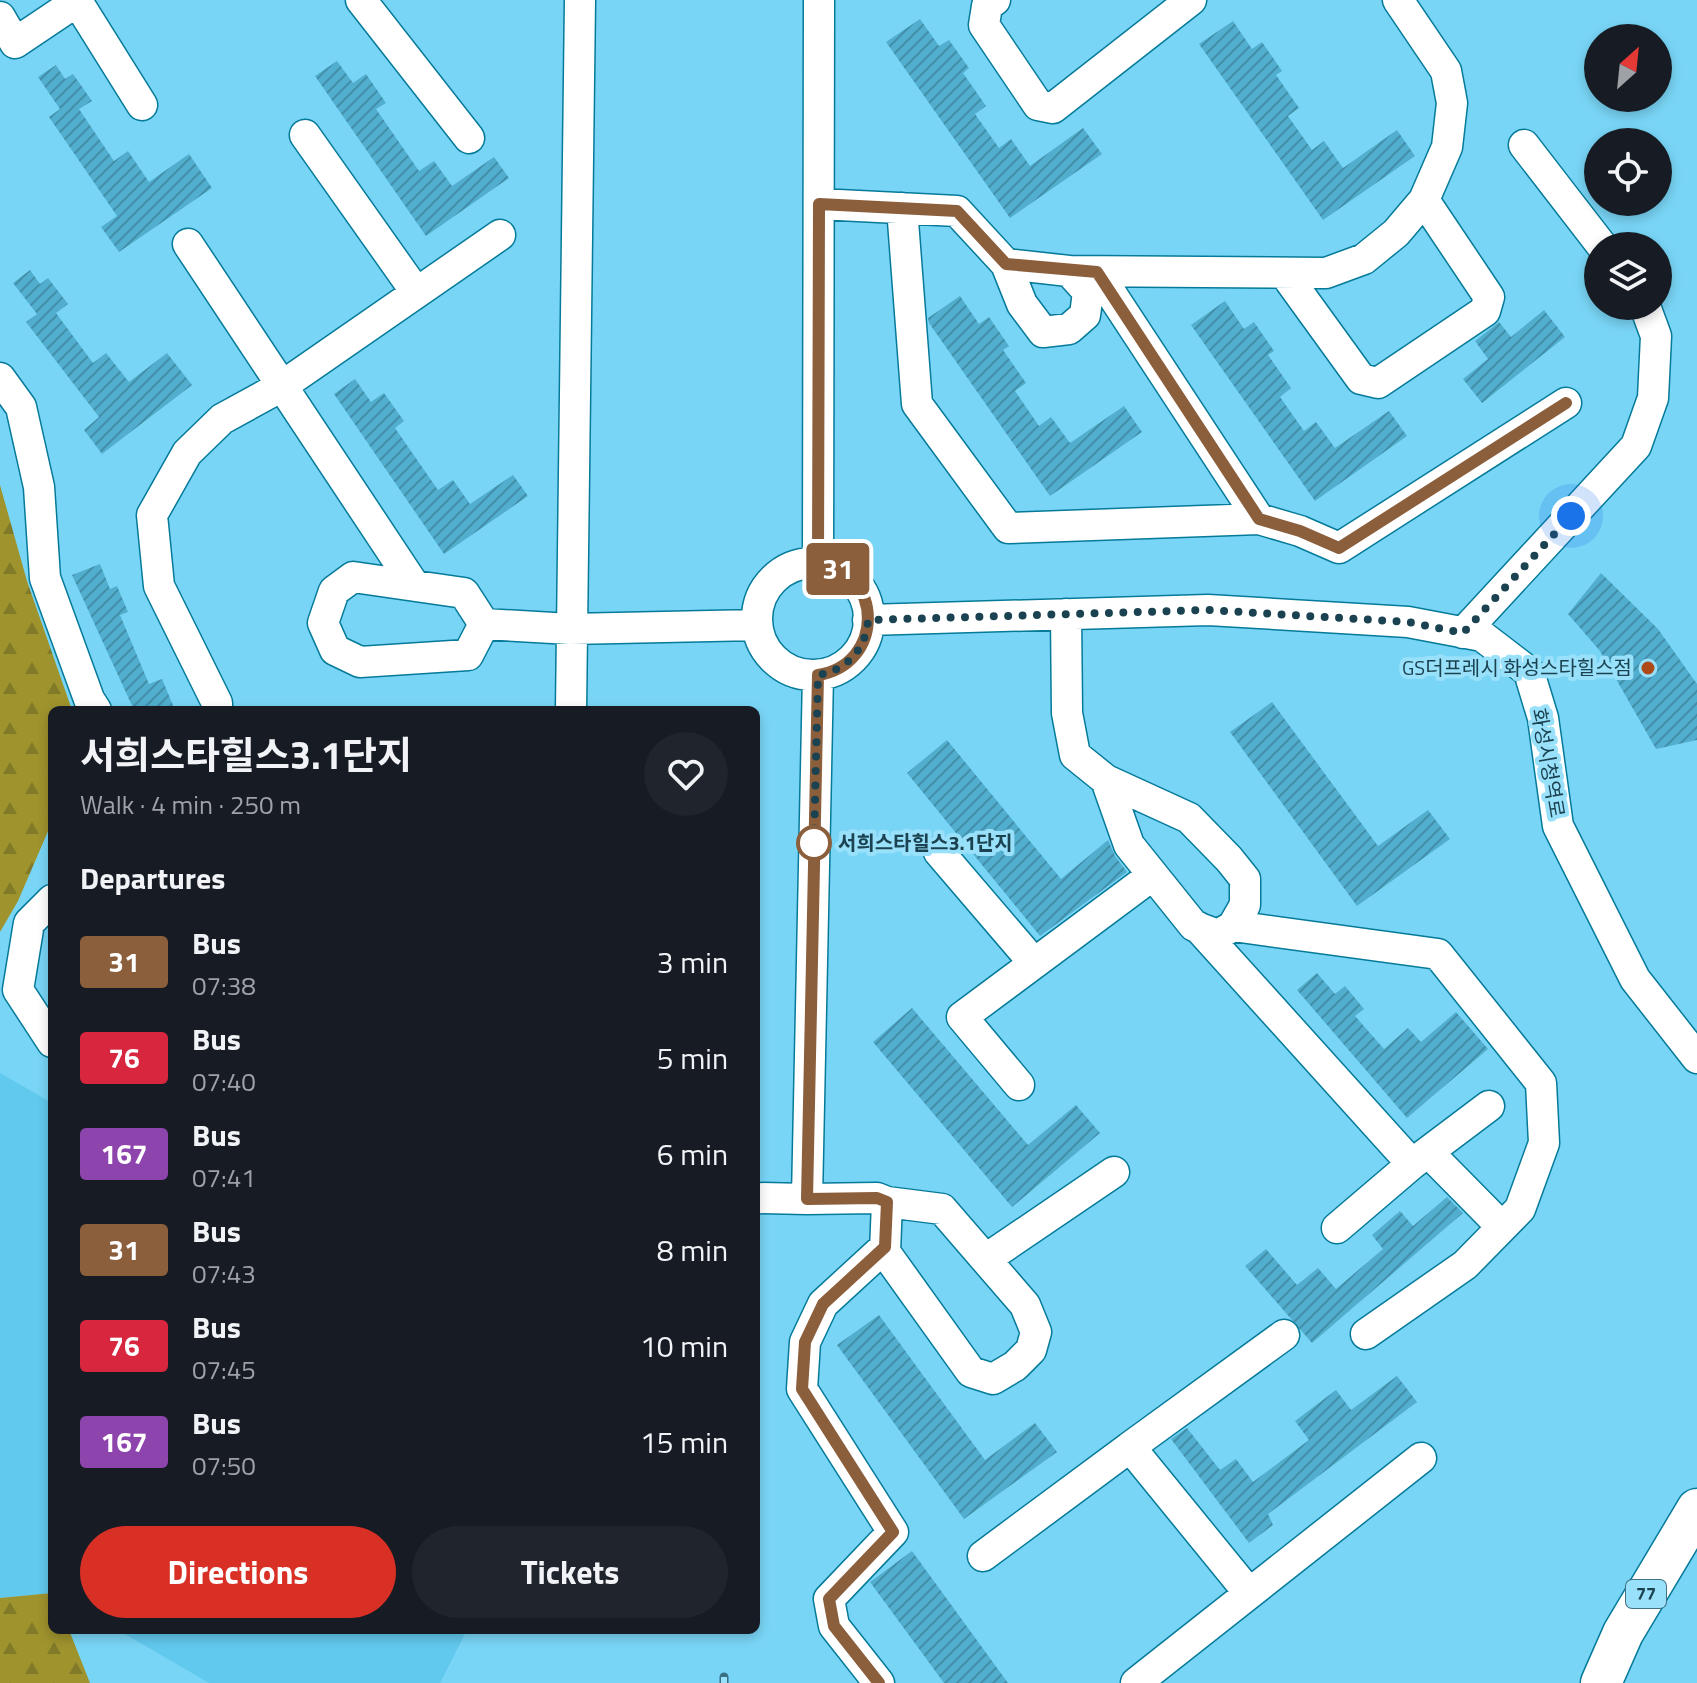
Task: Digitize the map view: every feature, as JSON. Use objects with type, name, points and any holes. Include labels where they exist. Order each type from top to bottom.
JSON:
[{"type":"main road","name":"77","points":[[1601,1683],[1623,1633],[1697,1509]]},
{"type":"street","points":[[0,17],[15,43],[78,0],[142,105]]},
{"type":"street","points":[[361,0],[469,138]]},
{"type":"street","points":[[571,706],[580,0]]},
{"type":"street","points":[[818,563],[819,0]]},
{"type":"street","points":[[995,0],[987,6],[984,25],[1038,105],[1053,108],[1191,0]]},
{"type":"street","points":[[1006,264],[1083,271],[1285,274],[1326,273],[1364,259],[1396,233],[1424,200],[1447,147],[1452,103],[1446,71],[1398,0]]},
{"type":"street","points":[[305,135],[416,292]]},
{"type":"street","points":[[1524,145],[1591,232]]},
{"type":"street","points":[[1285,274],[1361,379],[1378,383],[1485,311],[1489,297],[1424,200]]},
{"type":"street","points":[[819,204],[957,211],[1006,264],[1022,304],[1043,332],[1069,329],[1085,315],[1088,292],[1083,271]]},
{"type":"street","points":[[902,208],[917,404],[1008,528],[1259,519],[1300,531],[1339,548],[1566,403]]},
{"type":"street","points":[[217,706],[159,586],[152,515],[187,453],[222,419],[282,386],[500,235]]},
{"type":"street","points":[[188,244],[414,585]]},
{"type":"street","points":[[1083,271],[1259,519]]},
{"type":"street","points":[[1463,633],[1636,446],[1653,398],[1656,336],[1650,320]]},
{"type":"street","points":[[0,378],[21,407],[39,487],[45,578],[93,706]]},
{"type":"street","points":[[818,563],[838,569],[858,586],[864,596],[868,620],[867,633],[847,664],[818,675],[793,672],[777,662],[764,648],[757,625],[757,612],[769,583],[789,568],[818,563]]},
{"type":"street","points":[[353,577],[464,593],[484,624],[468,655],[360,662],[335,650],[323,623],[334,591],[353,577]]},
{"type":"street","name":"화성시청역로","points":[[868,620],[1208,610],[1408,622],[1482,636],[1529,672],[1543,718],[1558,826],[1635,979],[1697,1058]]},
{"type":"street","points":[[1066,614],[1067,713],[1075,755],[1106,780],[1189,818],[1229,859],[1245,879],[1245,905],[1233,926],[1218,935],[1194,926],[1129,845],[1106,780]]},
{"type":"street","points":[[484,624],[570,629],[757,625]]},
{"type":"street","points":[[807,1199],[818,675]]},
{"type":"street","points":[[939,852],[1034,963]]},
{"type":"street","points":[[1019,1085],[962,1017],[1153,875]]},
{"type":"street","points":[[48,904],[29,923],[18,990],[48,1036]]},
{"type":"street","points":[[1233,926],[1438,954],[1541,1083],[1544,1143],[1520,1209],[1465,1265],[1366,1334]]},
{"type":"street","points":[[1198,927],[1420,1158],[1502,1227]]},
{"type":"street","points":[[1337,1228],[1420,1158],[1489,1106]]},
{"type":"street","points":[[986,1259],[1114,1172]]},
{"type":"street","points":[[760,1198],[877,1198],[942,1209],[1025,1305],[1036,1332],[1031,1350],[1015,1366],[993,1379],[971,1372],[885,1252],[887,1202]]},
{"type":"street","points":[[879,1683],[834,1626],[829,1599],[893,1532],[802,1389],[805,1342],[823,1304],[885,1247]]},
{"type":"street","points":[[983,1556],[1284,1335]]},
{"type":"street","points":[[1130,1447],[1249,1593]]},
{"type":"street","points":[[1136,1683],[1421,1458]]},
{"type":"shaded area","points":[[0,1073],[48,1101],[48,1593],[0,1598]]},
{"type":"shaded area","points":[[125,1634],[465,1634],[440,1683],[209,1683]]},
{"type":"green space","points":[[0,485],[27,581],[71,706],[48,706],[48,831],[18,901],[0,932]]},
{"type":"green space","points":[[48,1593],[48,1634],[71,1634],[90,1683],[0,1683],[0,1598]]},
{"type":"building","points":[[920,19],[939,46],[949,40],[969,68],[963,73],[986,106],[975,114],[999,148],[1011,139],[1030,166],[1083,128],[1102,154],[1010,218],[886,42]]},
{"type":"building","points":[[1233,21],[1252,49],[1262,42],[1282,71],[1276,75],[1299,108],[1288,116],[1312,150],[1324,141],[1343,168],[1397,130],[1415,156],[1323,220],[1199,44]]},
{"type":"building","points":[[337,61],[353,83],[366,74],[386,103],[376,109],[419,171],[434,161],[452,186],[494,157],[509,178],[426,236],[315,76]]},
{"type":"building","points":[[56,65],[65,79],[73,74],[92,101],[79,109],[114,161],[128,151],[149,182],[189,154],[212,188],[119,252],[101,227],[117,216],[49,117],[60,109],[38,77]]},
{"type":"building","points":[[30,270],[40,284],[48,278],[68,304],[56,313],[93,363],[106,353],[129,382],[167,353],[192,385],[102,454],[84,430],[99,417],[26,322],[37,314],[13,283]]},
{"type":"building","points":[[960,296],[979,324],[989,317],[1009,346],[1003,350],[1026,383],[1015,391],[1039,426],[1051,417],[1070,443],[1124,406],[1142,432],[1050,496],[929,323],[928,318]]},
{"type":"building","points":[[1225,301],[1244,329],[1254,322],[1274,351],[1268,355],[1291,388],[1280,397],[1304,431],[1316,422],[1335,448],[1389,411],[1407,436],[1315,501],[1191,325]]},
{"type":"building","points":[[1544,310],[1565,337],[1482,403],[1463,379],[1488,359],[1475,341],[1499,322],[1511,337]]},
{"type":"building","points":[[355,379],[371,402],[384,393],[404,421],[395,428],[438,490],[453,480],[470,504],[513,475],[528,496],[444,554],[334,394]]},
{"type":"building","points":[[100,564],[110,589],[117,586],[128,612],[120,615],[149,684],[162,679],[173,706],[132,706],[72,575]]},
{"type":"building","name":"GS더프레시 화성스타힐스점","points":[[1601,573],[1658,629],[1697,684],[1697,740],[1656,749],[1600,651],[1568,614]]},
{"type":"building","points":[[1272,702],[1378,846],[1428,810],[1450,839],[1357,906],[1230,732]]},
{"type":"building","points":[[947,740],[1061,879],[1108,840],[1127,872],[1040,936],[907,773]]},
{"type":"building","points":[[1317,973],[1335,994],[1345,986],[1364,1009],[1355,1016],[1384,1049],[1408,1028],[1421,1042],[1456,1012],[1488,1049],[1407,1118],[1297,990]]},
{"type":"building","points":[[912,1008],[1028,1145],[1076,1105],[1100,1133],[1012,1207],[873,1042]]},
{"type":"building","points":[[1447,1197],[1463,1213],[1312,1343],[1245,1266],[1266,1249],[1297,1285],[1318,1268],[1336,1289],[1383,1249],[1372,1235],[1400,1211],[1413,1226]]},
{"type":"building","points":[[879,1315],[985,1460],[1035,1423],[1057,1452],[964,1519],[837,1345]]},
{"type":"building","points":[[1397,1376],[1417,1402],[1268,1514],[1273,1525],[1249,1543],[1171,1439],[1187,1428],[1220,1470],[1236,1459],[1253,1482],[1309,1440],[1295,1421],[1336,1390],[1351,1410]]},
{"type":"building","points":[[912,1551],[1008,1683],[944,1683],[870,1582]]},
{"type":"railway","points":[[724,1677],[724,1683]]},
{"type":"bus line","name":"31","points":[[879,1683],[834,1626],[829,1599],[893,1532],[802,1389],[805,1342],[823,1304],[885,1247],[887,1202],[877,1198],[807,1199],[818,675],[847,664],[859,650],[867,633],[869,615],[864,596],[849,576],[818,563],[819,204],[957,211],[1006,264],[1097,272],[1259,519],[1300,531],[1339,548],[1566,403]]},
{"type":"place","name":"GS더프레시 화성스타힐스점","points":[[1648,668]]},
{"type":"place","name":"서희스타힐스3.1단지","points":[[814,843]]},
{"type":"route","points":[[814,843],[818,675],[847,664],[859,650],[867,633],[868,620],[1208,610],[1408,622],[1463,633],[1571,516]]}]
